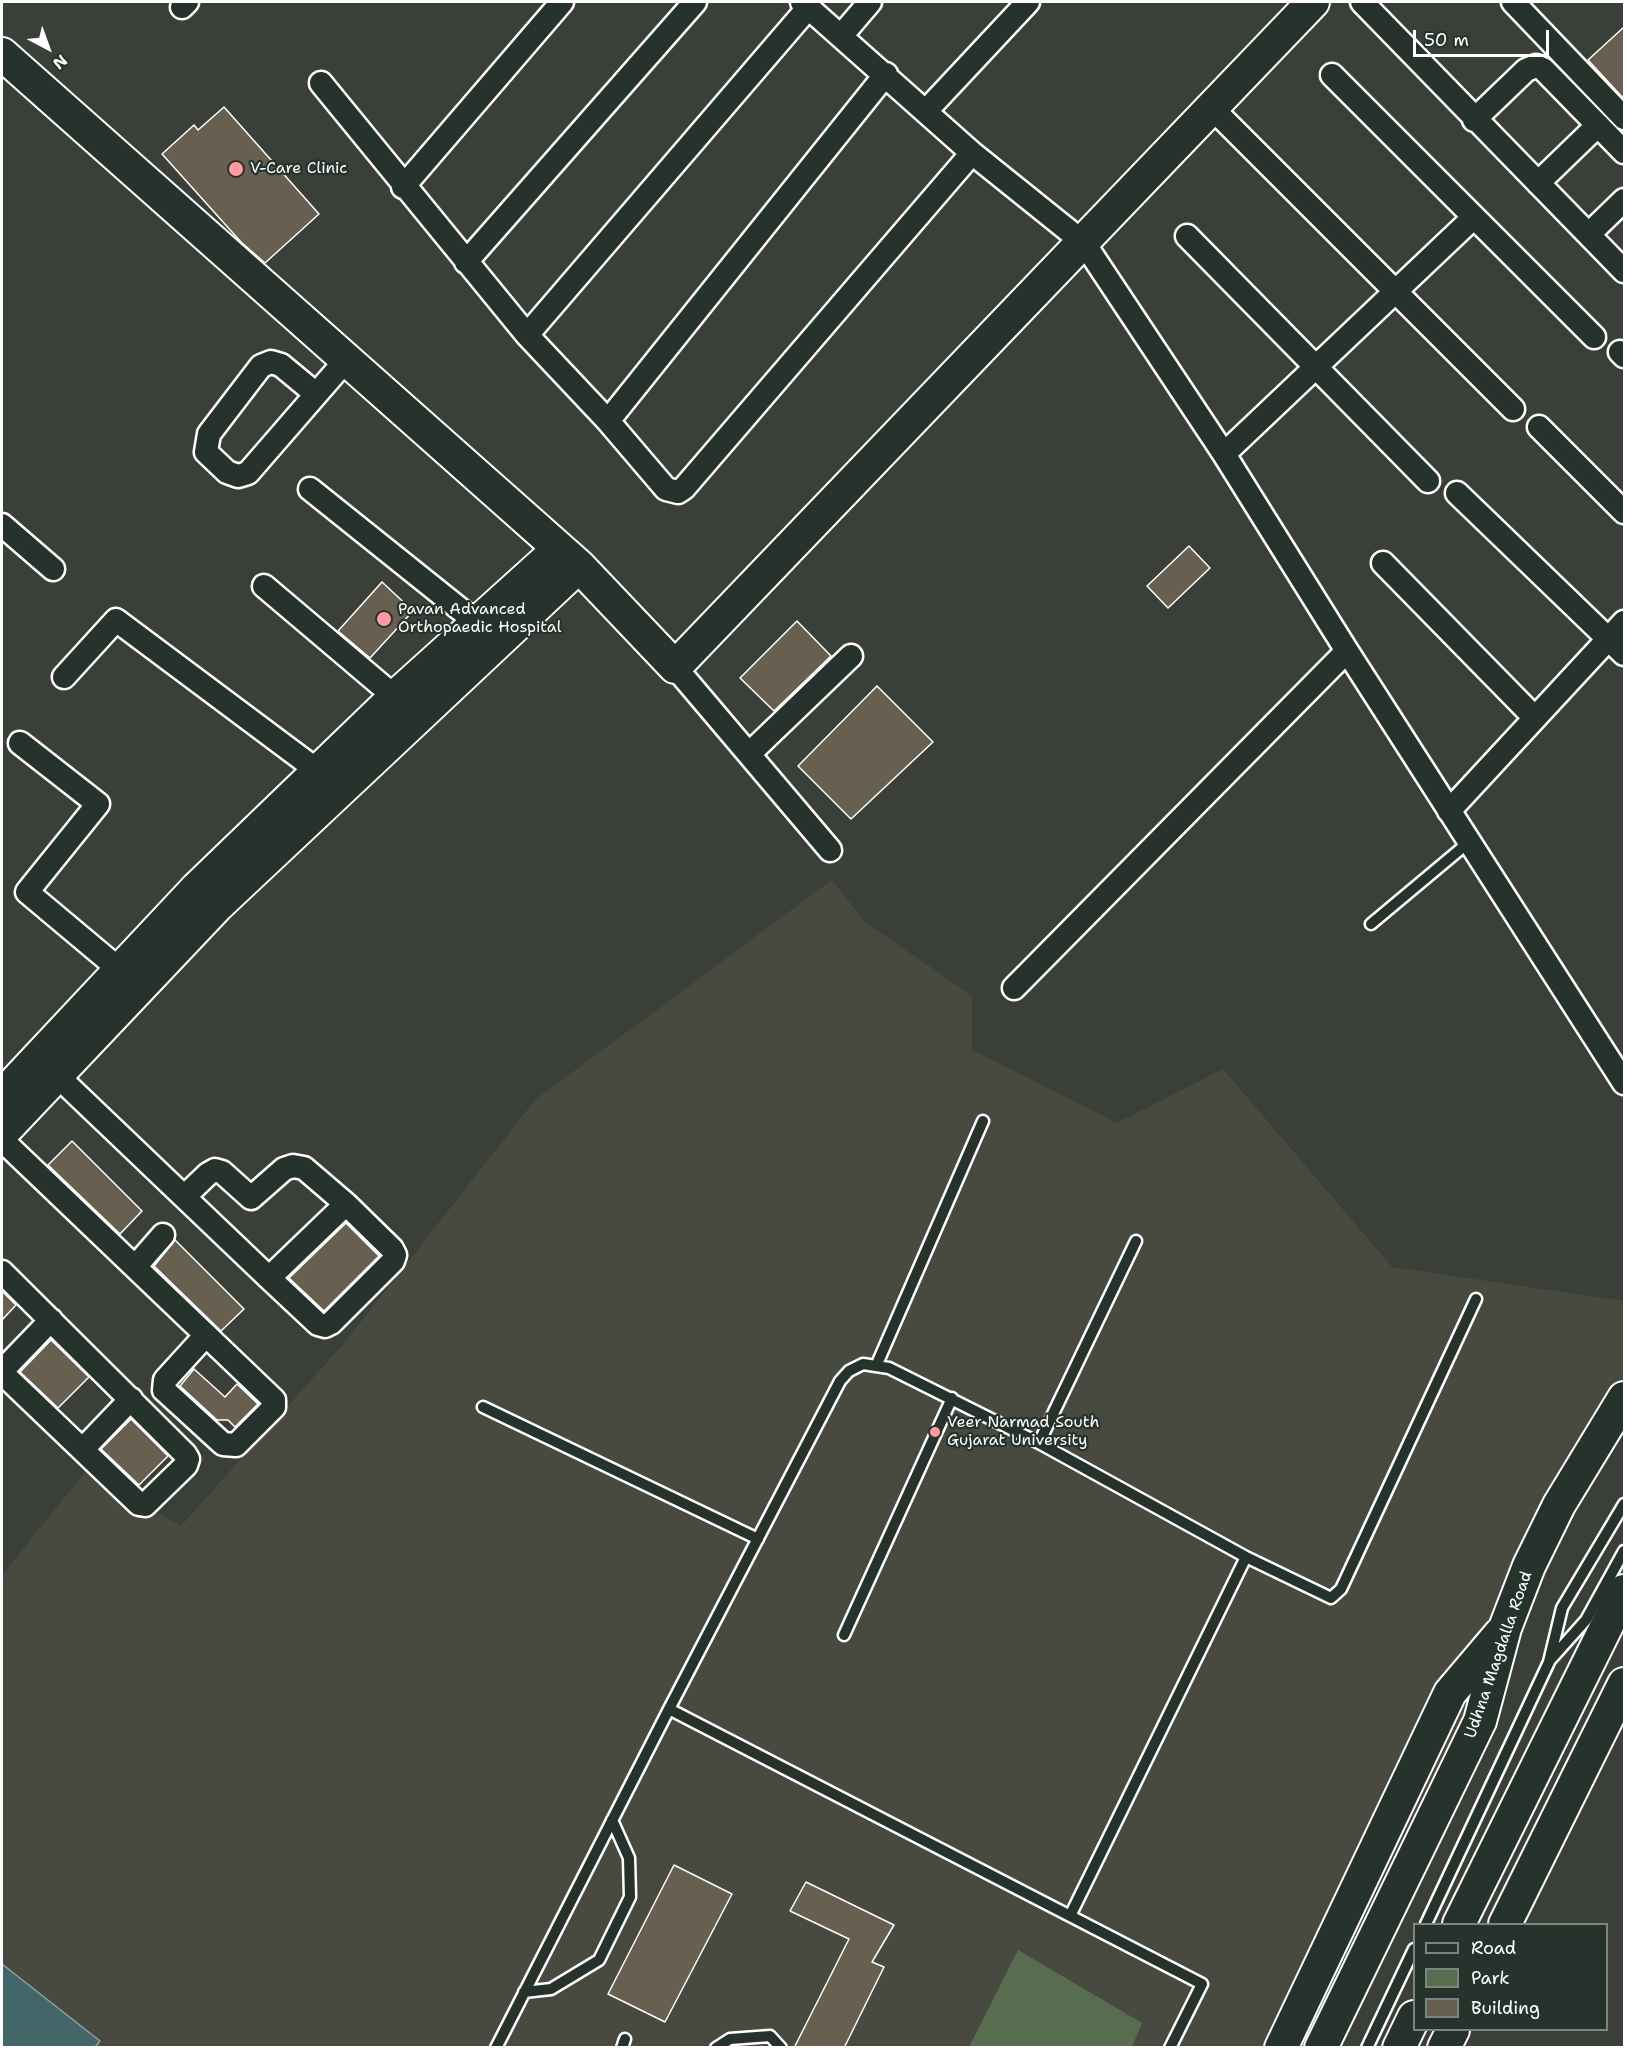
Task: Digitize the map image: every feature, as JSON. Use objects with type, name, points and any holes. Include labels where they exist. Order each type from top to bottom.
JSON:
[{"type":"street","points":[[403,187],[562,2]]},
{"type":"street","points":[[466,262],[695,2]]},
{"type":"street","points":[[841,36],[870,2]]},
{"type":"street","points":[[926,111],[1028,2]]},
{"type":"street","points":[[675,667],[1313,2]]},
{"type":"street","points":[[1362,2],[1624,272]]},
{"type":"street","points":[[1513,2],[1624,118]]},
{"type":"street","points":[[527,335],[805,5],[886,74],[972,153],[1084,243],[1224,454],[1347,651],[1624,1083]]},
{"type":"street","points":[[2,54],[569,558],[675,667],[830,850]]},
{"type":"street","points":[[1474,120],[1526,70],[1536,66],[1543,69],[1624,152]]},
{"type":"street","points":[[608,421],[886,74]]},
{"type":"street","points":[[1332,75],[1594,337]]},
{"type":"street","points":[[321,83],[403,187],[527,335],[608,421],[669,491],[678,492],[684,488],[972,153]]},
{"type":"street","points":[[1212,107],[1513,409]]},
{"type":"street","points":[[1538,183],[1598,125]]},
{"type":"street","points":[[1588,234],[1624,200]]},
{"type":"street","points":[[1224,454],[1474,217]]},
{"type":"street","points":[[1187,236],[1428,481]]},
{"type":"street","points":[[316,394],[281,365],[271,362],[261,366],[209,434],[206,452],[227,472],[238,476],[248,473],[346,360]]},
{"type":"street","points":[[1539,427],[1624,512]]},
{"type":"street","points":[[310,489],[476,622]]},
{"type":"street","points":[[1457,493],[1617,647]]},
{"type":"street","points":[[2,525],[53,568]]},
{"type":"street","points":[[2,1133],[120,970],[196,890],[476,622],[569,558]]},
{"type":"street","points":[[2,1096],[48,1067],[217,906],[569,558]]},
{"type":"street","points":[[1383,563],[1535,718]]},
{"type":"street","points":[[264,586],[395,698]]},
{"type":"street","points":[[64,677],[117,620],[318,771]]},
{"type":"street","points":[[1449,811],[1535,718],[1617,647],[1624,622]]},
{"type":"street","points":[[1014,988],[1347,651]]},
{"type":"street","points":[[749,754],[851,656]]},
{"type":"street","points":[[20,743],[98,804],[27,892],[120,970]]},
{"type":"street","points":[[48,1067],[184,1197],[269,1278],[318,1324],[325,1326],[331,1323],[393,1261],[395,1255],[392,1249],[346,1204],[304,1168],[294,1166],[284,1170],[251,1198],[222,1172],[215,1170],[184,1197]]},
{"type":"street","points":[[2,1140],[206,1335],[275,1403],[236,1445],[223,1444],[164,1390],[165,1380],[206,1335]]},
{"type":"street","points":[[269,1278],[346,1204]]},
{"type":"street","points":[[135,1267],[163,1235]]},
{"type":"street","points":[[2,1272],[51,1320],[131,1399],[185,1454],[188,1459],[186,1465],[145,1505],[139,1504],[2,1372],[51,1320]]},
{"type":"street","name":"Udhna Magdalla Road","points":[[1321,2048],[1480,1721],[1505,1628],[1529,1566],[1559,1505],[1600,1434],[1624,1398]]},
{"type":"street","points":[[83,1449],[131,1399]]},
{"type":"street","points":[[1459,1923],[1624,1591]]},
{"type":"street","points":[[1281,2048],[1450,1693],[1505,1628]]},
{"type":"street","points":[[1505,1923],[1624,1684]]},
{"type":"street","points":[[1400,2048],[1413,2019]]},
{"type":"street","points":[[1444,2048],[1452,2031]]},
{"type":"lane","points":[[1371,924],[1469,842]]},
{"type":"lane","points":[[877,1364],[983,1121]]},
{"type":"lane","points":[[1039,1443],[1136,1241]]},
{"type":"lane","points":[[496,2048],[840,1381],[849,1371],[863,1364],[877,1364],[952,1398],[1039,1443],[1246,1557],[1325,1597],[1338,1594],[1476,1299]]},
{"type":"lane","points":[[844,1635],[952,1398]]},
{"type":"lane","points":[[483,1407],[758,1539]]},
{"type":"lane","points":[[1426,1923],[1549,1662],[1562,1608],[1624,1504]]},
{"type":"lane","points":[[1549,1662],[1586,1620],[1624,1551]]},
{"type":"lane","points":[[1070,1916],[1246,1557]]},
{"type":"lane","points":[[669,1709],[1202,1984],[1170,2048]]},
{"type":"lane","points":[[524,1992],[551,1989],[599,1960],[630,1897],[629,1858],[612,1820]]},
{"type":"lane","points":[[1367,2048],[1413,1951]]},
{"type":"lane","points":[[716,2048],[730,2039],[770,2036],[782,2048]]},
{"type":"shaded area","name":"Veer Narmad South Gujarat University","points":[[832,880],[864,921],[972,996],[972,1050],[1117,1123],[1223,1069],[1392,1267],[1624,1301],[1624,1391],[1298,2047],[2,2048],[2,1575],[85,1472],[181,1526],[345,1342],[535,1100]]},
{"type":"green space","points":[[1018,1950],[1142,2023],[1132,2047],[969,2047]]},
{"type":"water","points":[[2,1964],[100,2041],[95,2047],[2,2047]]},
{"type":"building","points":[[1624,27],[1624,99],[1588,60]]},
{"type":"building","points":[[224,107],[319,214],[265,263],[241,242],[162,154],[194,125],[198,130]]},
{"type":"building","points":[[1189,546],[1210,568],[1168,608],[1147,586]]},
{"type":"building","points":[[382,582],[413,611],[370,658],[338,631]]},
{"type":"building","points":[[797,621],[831,656],[774,711],[740,678]]},
{"type":"building","points":[[877,686],[933,742],[851,819],[798,766]]},
{"type":"building","points":[[72,1141],[142,1211],[120,1234],[48,1165]]},
{"type":"building","points":[[346,1223],[379,1256],[324,1311],[289,1278]]},
{"type":"building","points":[[175,1240],[244,1309],[221,1331],[154,1266]]},
{"type":"building","points":[[2,1291],[16,1305],[2,1320]]},
{"type":"building","points":[[51,1340],[89,1377],[58,1408],[20,1372]]},
{"type":"building","points":[[194,1369],[225,1397],[237,1384],[258,1404],[235,1427],[228,1420],[217,1420],[180,1386]]},
{"type":"building","points":[[131,1419],[168,1456],[139,1485],[101,1449]]},
{"type":"building","points":[[674,1865],[732,1894],[665,2022],[608,1994]]},
{"type":"building","points":[[806,1882],[894,1925],[872,1962],[884,1967],[844,2048],[794,2048],[849,1939],[790,1911]]},
{"type":"place","name":"V-Care Clinic","points":[[236,169]]},
{"type":"place","name":"Pavan Advanced Orthopaedic Hospital","points":[[384,619]]},
{"type":"place","name":"Veer Narmad South Gujarat University","points":[[935,1432]]}]
